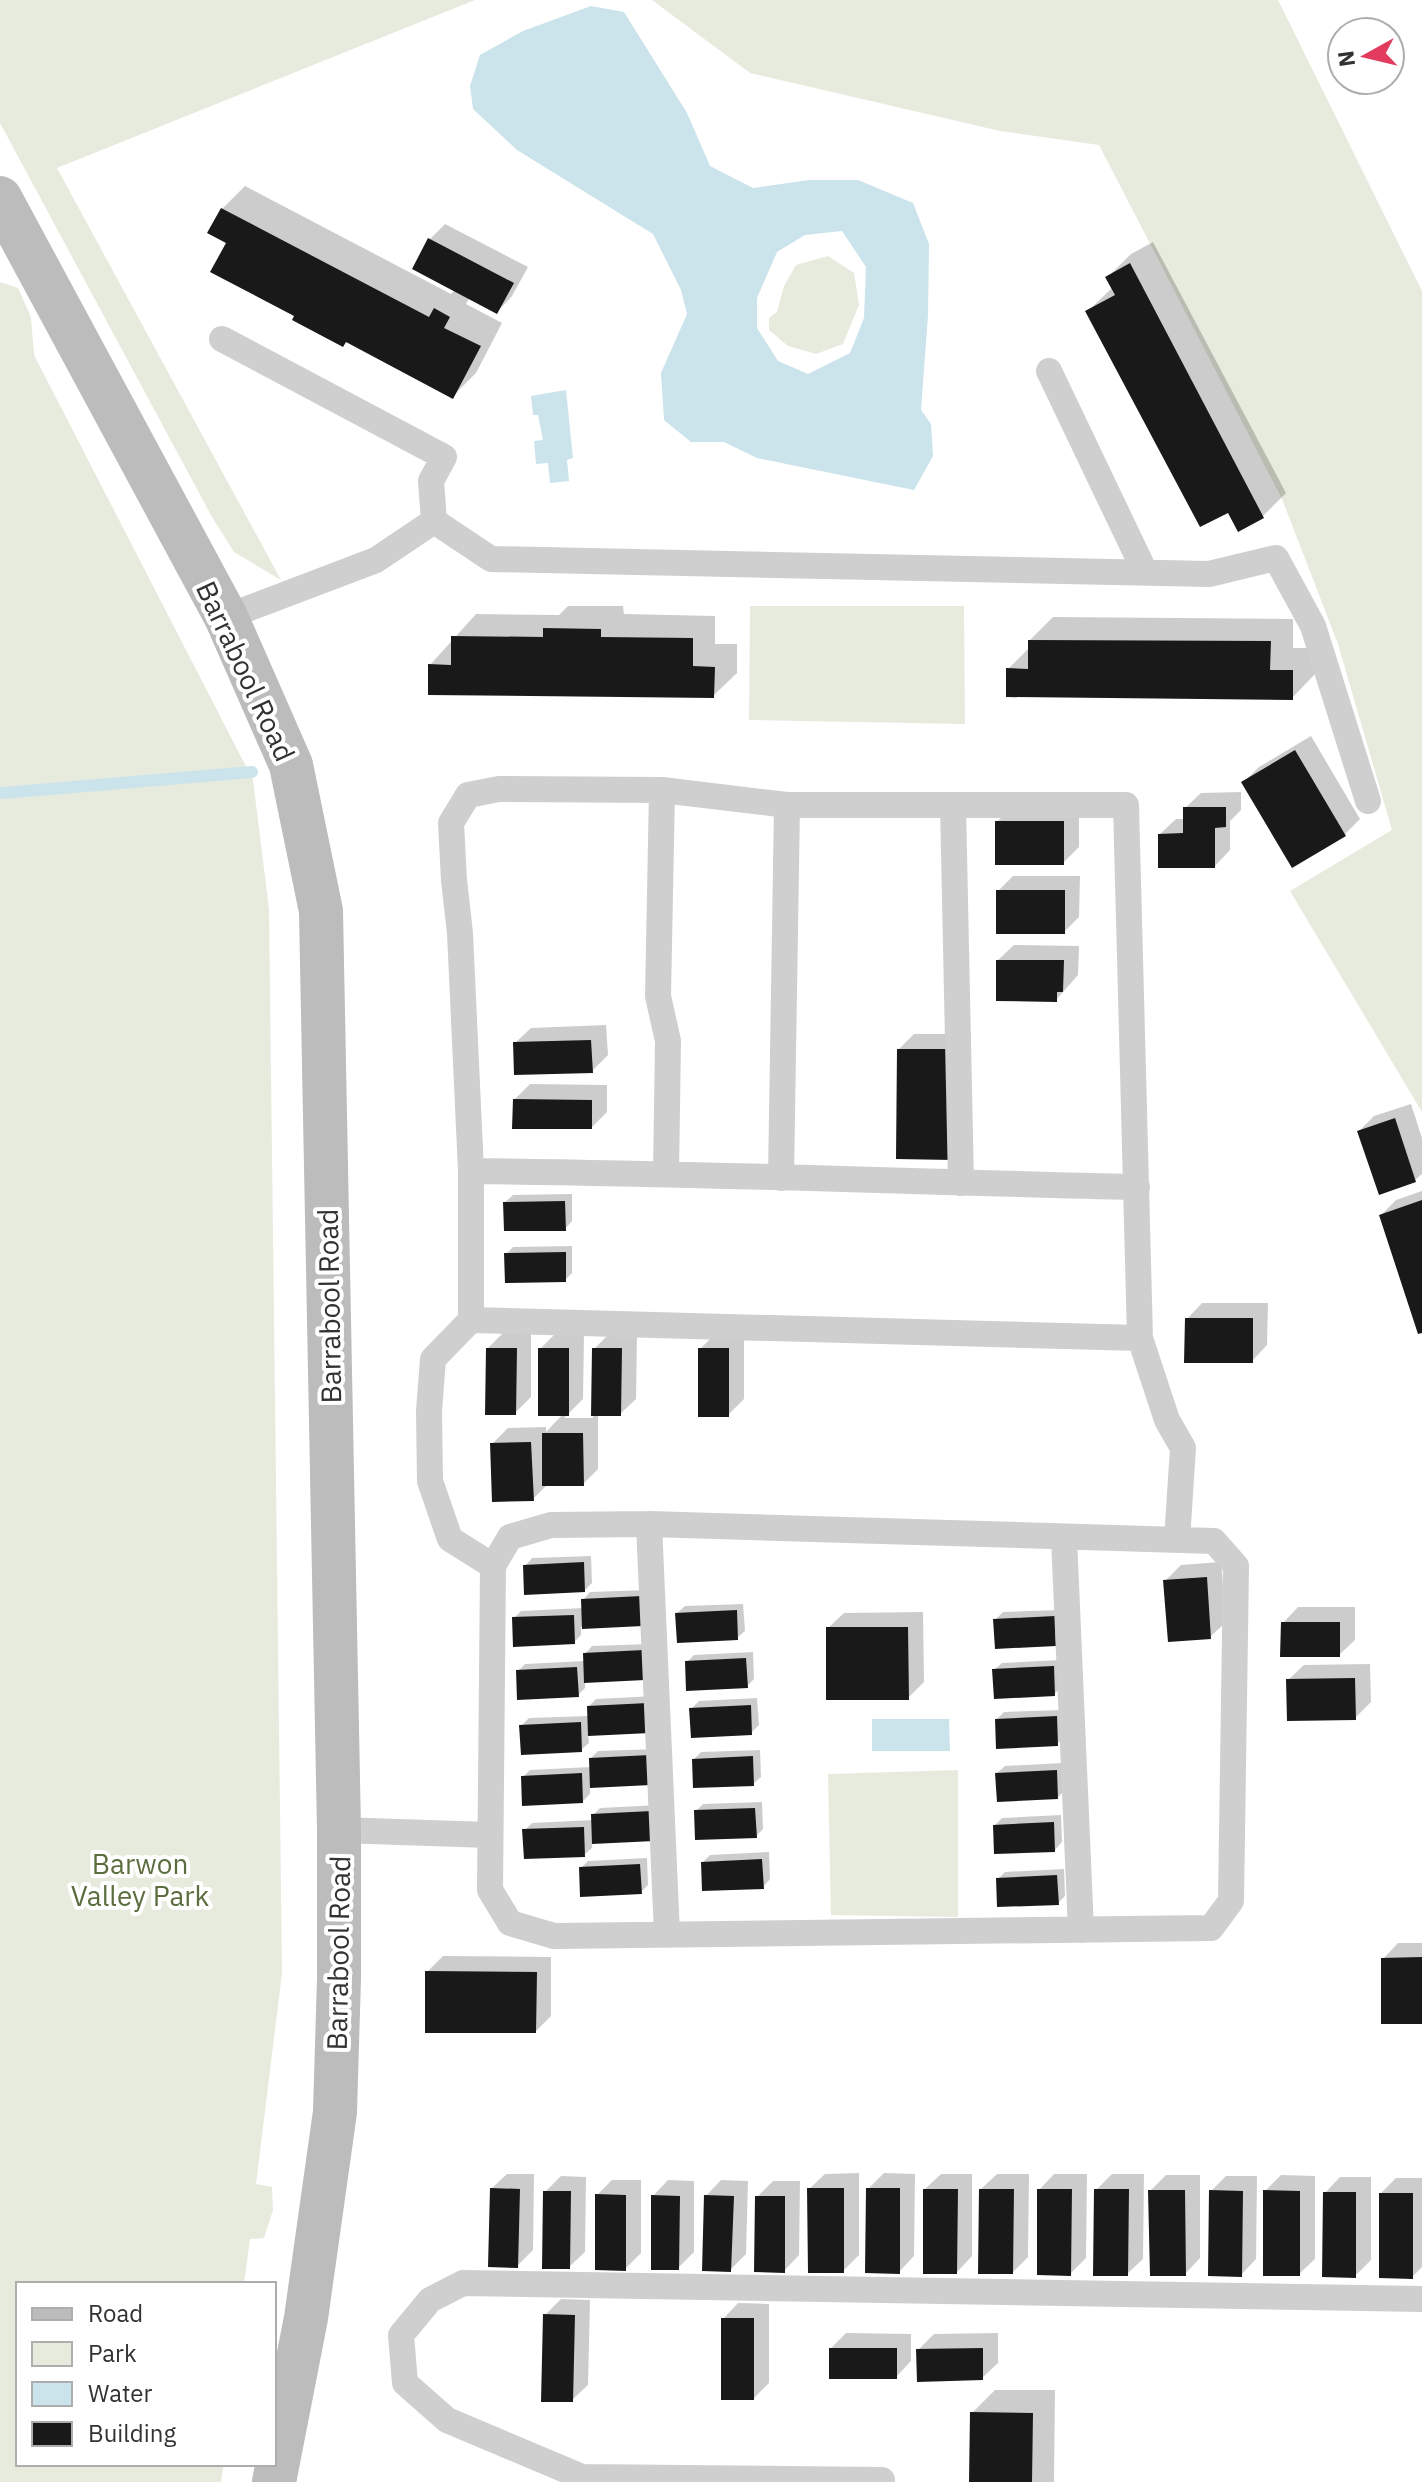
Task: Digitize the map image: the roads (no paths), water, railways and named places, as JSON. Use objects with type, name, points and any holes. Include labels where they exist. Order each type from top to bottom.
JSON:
[{"type":"street","name":"Barrabool Road","points":[[0,198],[226,617],[291,765],[321,911],[339,1830],[335,2112],[306,2318],[274,2482]]},
{"type":"lane","points":[[222,339],[444,457],[431,481],[434,521]]},
{"type":"lane","points":[[1049,371],[1145,572]]},
{"type":"lane","points":[[226,617],[376,560],[434,521]]},
{"type":"lane","points":[[434,521],[491,559],[1209,574],[1276,558],[1313,626],[1368,801]]},
{"type":"lane","points":[[493,1566],[450,1539],[430,1481],[429,1411],[433,1359],[471,1320],[471,1171],[460,933],[451,823],[468,795],[499,789],[662,790],[787,805],[1126,805],[1140,1338],[1167,1420],[1183,1448],[1177,1540]]},
{"type":"lane","points":[[662,790],[658,996],[668,1041],[666,1173]]},
{"type":"lane","points":[[781,1178],[787,805]]},
{"type":"lane","points":[[953,805],[961,1183]]},
{"type":"lane","points":[[471,1171],[666,1173],[1137,1187]]},
{"type":"lane","points":[[471,1320],[1140,1338]]},
{"type":"lane","points":[[649,1524],[667,1934]]},
{"type":"lane","points":[[649,1524],[1214,1541],[1236,1566],[1231,1901],[1211,1928],[554,1936],[510,1923],[490,1890],[493,1566],[510,1537],[551,1525],[649,1524]]},
{"type":"lane","points":[[1064,1538],[1081,1930]]},
{"type":"lane","points":[[339,1830],[489,1835]]},
{"type":"lane","points":[[882,2480],[582,2479],[447,2420],[405,2383],[401,2335],[430,2300],[463,2283],[1422,2299]]},
{"type":"water","points":[[591,6],[624,12],[687,113],[710,166],[753,188],[809,180],[858,180],[913,203],[929,244],[928,315],[921,410],[931,424],[933,456],[914,490],[757,458],[724,442],[691,442],[664,420],[661,373],[687,314],[681,290],[653,234],[517,150],[473,109],[470,86],[480,55],[523,31]],"holes":[[[842,231],[866,267],[864,318],[850,353],[808,374],[778,361],[757,328],[757,298],[777,252],[805,235]]]},
{"type":"water","points":[[566,390],[573,458],[567,460],[569,481],[550,483],[548,463],[536,464],[534,441],[543,440],[538,415],[533,415],[531,396]]},
{"type":"water","points":[[872,1719],[949,1719],[950,1751],[872,1751]]},
{"type":"waterway","points":[[3,793],[252,772]]},
{"type":"park label","name":"Barwon Valley Park","points":[[140,1879]]}]
